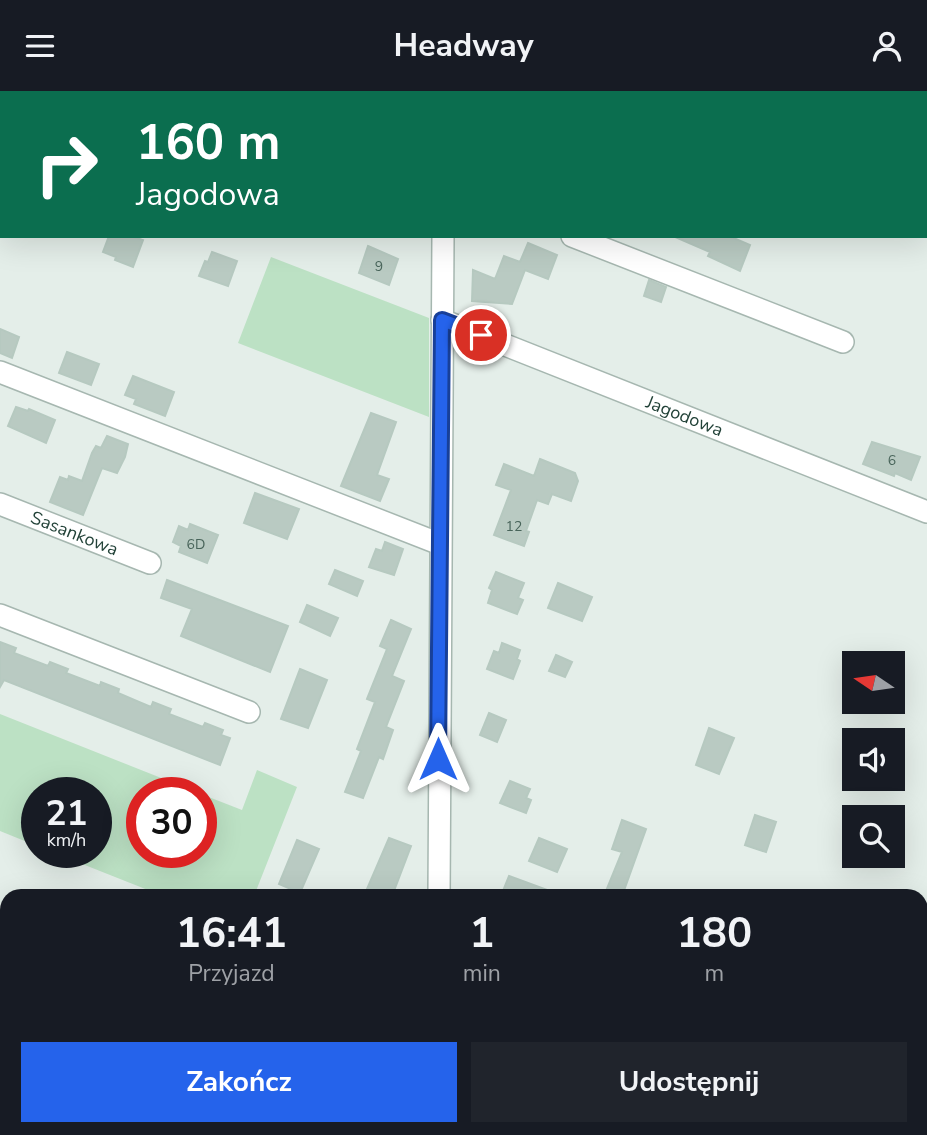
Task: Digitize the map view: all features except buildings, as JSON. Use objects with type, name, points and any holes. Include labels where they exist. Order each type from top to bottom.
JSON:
[{"type":"street","points":[[439,889],[443,238]]},
{"type":"street","points":[[577,238],[843,342]]},
{"type":"street","name":"Jagodowa","points":[[442,320],[927,512]]},
{"type":"street","points":[[0,372],[440,544]]},
{"type":"street","name":"Sasankowa","points":[[0,504],[150,563]]},
{"type":"street","points":[[0,615],[249,712]]},
{"type":"green space","points":[[271,257],[429,318],[429,417],[238,343]]},
{"type":"green space","points":[[0,714],[159,777],[126,777],[126,868],[217,868],[217,800],[242,810],[257,770],[297,787],[257,889],[145,889],[92,868],[112,868],[112,777],[21,777],[21,840],[0,831]]},
{"type":"route","points":[[438,759],[442,320],[481,335]]}]
